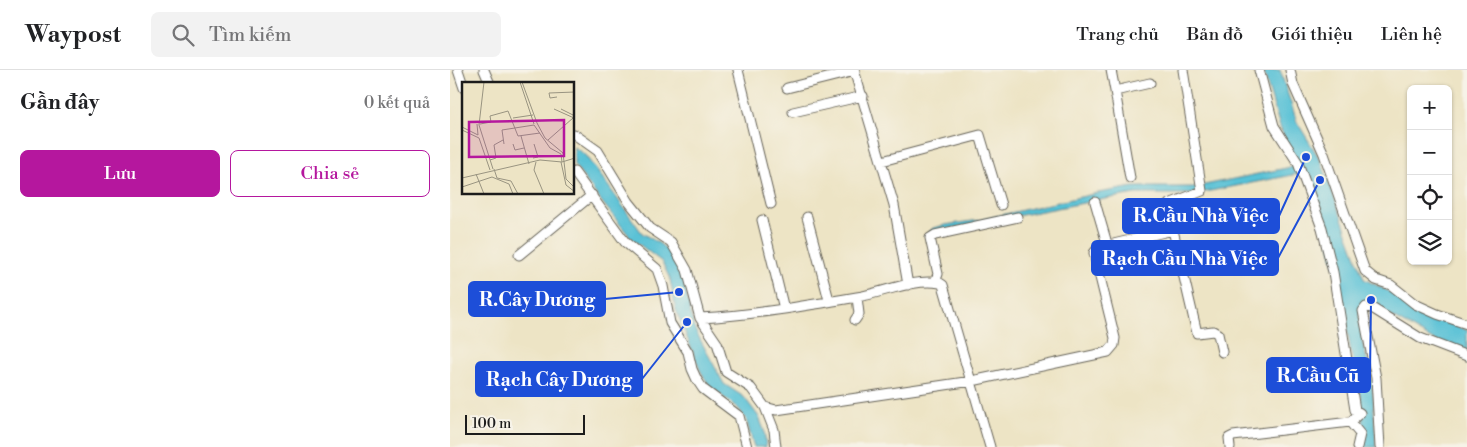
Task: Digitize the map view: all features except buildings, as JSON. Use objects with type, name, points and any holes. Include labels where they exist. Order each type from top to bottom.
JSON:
[{"type":"street","points":[[458,70],[462,82]]},
{"type":"street","points":[[484,70],[489,82]]},
{"type":"street","points":[[738,70],[771,204]]},
{"type":"street","points":[[1111,70],[1130,178]]},
{"type":"street","points":[[1183,70],[1202,191],[1169,204],[1173,230],[1197,334],[1213,331],[1218,334],[1222,352]]},
{"type":"street","points":[[1230,447],[1229,438],[1233,436],[1350,422],[1360,413],[1355,410],[1333,272],[1316,206],[1298,163],[1274,126],[1259,70]]},
{"type":"street","points":[[1290,70],[1297,94],[1324,154],[1365,271],[1376,280],[1391,286],[1415,304],[1467,324]]},
{"type":"street","points":[[787,88],[854,71],[864,96],[894,205],[908,285]]},
{"type":"street","points":[[1115,91],[1150,83]]},
{"type":"street","points":[[793,112],[864,96]]},
{"type":"street","points":[[575,135],[598,151],[629,202],[650,228],[671,242],[687,270],[700,318],[713,335],[726,372],[751,388],[765,407],[774,430],[776,447]]},
{"type":"street","points":[[882,161],[980,135],[1001,205]]},
{"type":"street","points":[[575,173],[625,242],[657,269],[663,286],[670,323],[688,352],[697,380],[703,389],[739,416],[747,447]]},
{"type":"street","points":[[519,255],[592,195]]},
{"type":"street","points":[[1095,202],[1106,240],[1105,246]]},
{"type":"street","points":[[807,217],[830,300]]},
{"type":"street","points":[[935,282],[938,274],[930,238],[934,235],[1018,217]]},
{"type":"street","points":[[762,220],[784,309]]},
{"type":"street","points":[[765,407],[776,410],[792,408],[972,381],[1108,352],[1114,345],[1115,338],[1094,253],[1098,248],[1173,230]]},
{"type":"street","points":[[700,318],[784,309],[857,297],[908,285],[935,282],[943,285],[990,447]]},
{"type":"street","points":[[855,320],[859,314],[857,297]]},
{"type":"street","points":[[1380,447],[1376,378],[1363,311],[1366,307],[1372,308],[1420,338],[1467,356]]},
{"type":"street","points":[[1350,422],[1360,434],[1357,447]]},
{"type":"water","points":[[1263,70],[1280,70],[1297,122],[1321,161],[1364,279],[1392,293],[1416,312],[1467,330],[1467,355],[1433,340],[1373,306],[1359,313],[1363,345],[1372,377],[1376,447],[1361,447],[1363,419],[1360,387],[1351,353],[1342,296],[1318,201],[1309,178],[1303,173],[1195,194],[1135,194],[928,233],[933,228],[945,225],[979,220],[1098,193],[1133,187],[1195,187],[1296,166],[1280,127]]},
{"type":"water","points":[[575,148],[584,154],[642,233],[660,244],[674,256],[683,277],[694,328],[724,384],[744,397],[759,417],[764,430],[766,447],[754,447],[746,419],[739,409],[710,387],[700,370],[676,310],[670,279],[662,262],[631,238],[575,166]]},
{"type":"place","name":"R.Cầu Nhà Việc","points":[[1306,157]]},
{"type":"place","name":"Rạch Cầu Nhà Việc","points":[[1320,180]]},
{"type":"place","name":"R.Cây Dương","points":[[679,292]]},
{"type":"place","name":"R.Cầu Cũ","points":[[1371,300]]},
{"type":"place","name":"Rạch Cây Dương","points":[[687,322]]}]
